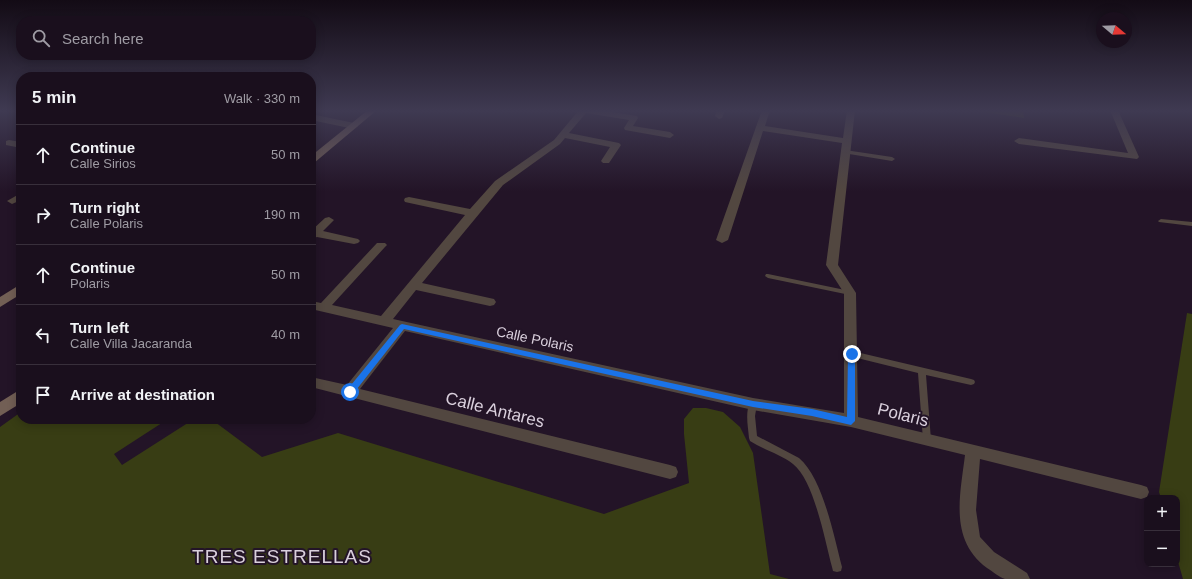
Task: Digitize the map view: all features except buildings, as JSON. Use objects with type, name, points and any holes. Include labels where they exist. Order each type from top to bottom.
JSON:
[{"type":"main road","points":[[316,157],[340,137]]},
{"type":"main road","points":[[0,303],[16,292]]},
{"type":"main road","points":[[0,410],[16,399]]},
{"type":"street","points":[[383,322],[499,183],[562,137]]},
{"type":"street","points":[[575,137],[616,145],[606,161]]},
{"type":"street","points":[[722,240],[757,137]]},
{"type":"street","points":[[801,137],[846,147]]},
{"type":"street","points":[[847,137],[832,265],[835,272],[850,293],[852,354],[851,421]]},
{"type":"street","points":[[1019,141],[1134,157],[1125,137]]},
{"type":"street","points":[[9,143],[16,144]]},
{"type":"street","points":[[409,200],[472,214]]},
{"type":"street","points":[[316,232],[329,220]]},
{"type":"street","points":[[316,235],[354,241]]},
{"type":"street","points":[[317,306],[381,245]]},
{"type":"street","points":[[413,285],[490,302]]},
{"type":"street","points":[[0,295],[16,291]]},
{"type":"street","name":"Calle Polaris","points":[[317,306],[753,404]]},
{"type":"street","points":[[350,392],[402,326]]},
{"type":"street","name":"Calle Antares","points":[[316,383],[670,472]]},
{"type":"street","name":"Polaris","points":[[753,404],[812,413],[851,421],[1141,492]]},
{"type":"street","points":[[973,451],[968,522],[973,541],[990,559],[1021,579]]},
{"type":"lane","points":[[846,147],[892,159]]},
{"type":"lane","points":[[1161,221],[1192,224]]},
{"type":"lane","points":[[768,276],[850,293]]},
{"type":"lane","points":[[852,354],[971,382]]},
{"type":"lane","points":[[922,370],[927,440]]},
{"type":"lane","points":[[753,404],[751,416],[753,438],[763,446],[787,455],[801,465],[810,478],[837,567]]},
{"type":"green space","points":[[1187,313],[1192,314],[1192,579],[1183,579],[1180,567],[1180,495],[1160,495],[1159,492]]},
{"type":"green space","points":[[693,408],[706,408],[723,412],[740,427],[753,453],[770,574],[789,579],[0,579],[0,427],[16,416],[16,424],[160,424],[114,454],[122,465],[186,424],[218,424],[262,457],[338,433],[604,514],[689,483],[684,419]]},
{"type":"district","name":"TRES ESTRELLAS","points":[[282,556]]},
{"type":"route","points":[[350,392],[402,326],[753,404],[783,407],[851,421],[852,354]]}]
